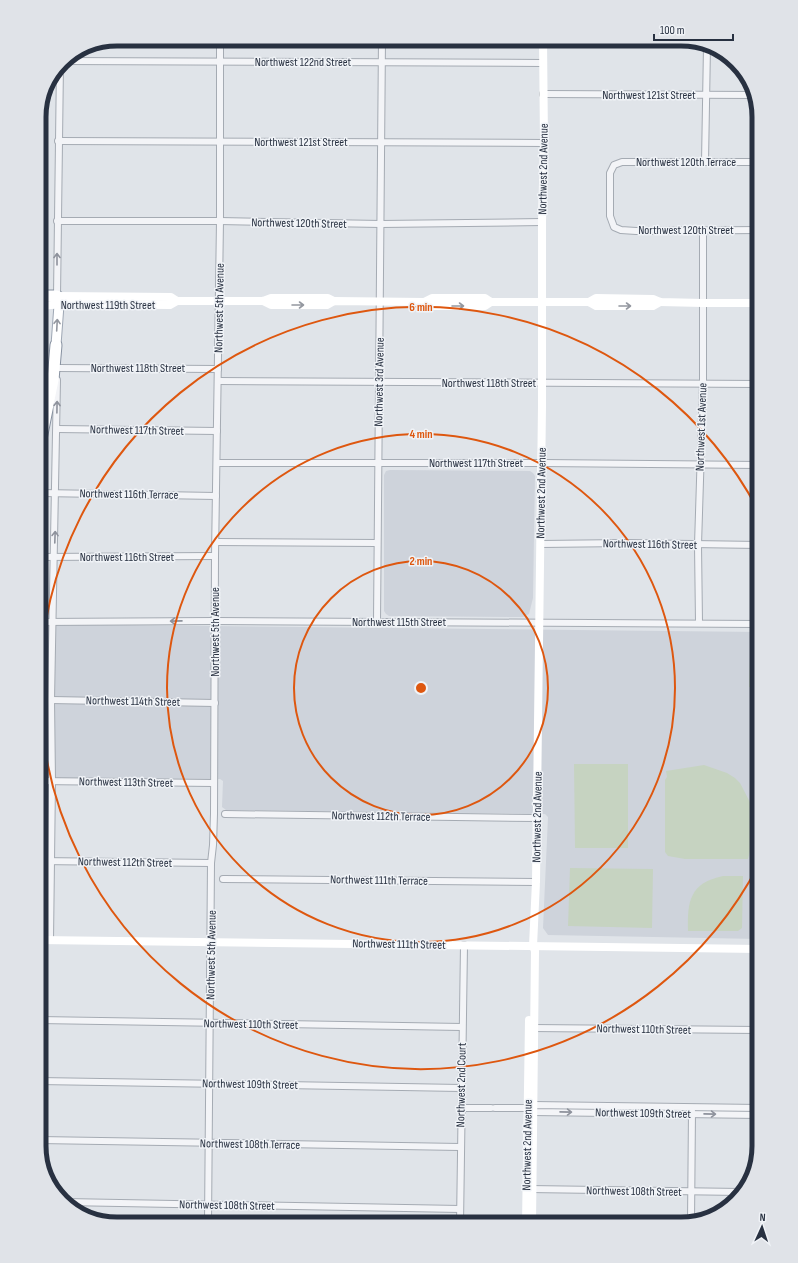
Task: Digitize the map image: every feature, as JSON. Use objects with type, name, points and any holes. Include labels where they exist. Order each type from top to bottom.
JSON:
[{"type":"highway","name":"Northwest 119th Street","points":[[46,298],[58,301]]},
{"type":"highway","points":[[46,414],[53,380],[56,345]]},
{"type":"main road","points":[[56,345],[58,301]]},
{"type":"street","name":"Northwest 5th Avenue","points":[[208,1217],[211,863],[214,837],[213,783],[220,221],[220,46]]},
{"type":"street","name":"Northwest 3rd Avenue","points":[[376,622],[382,46]]},
{"type":"street","name":"Northwest 2nd Avenue","points":[[527,1217],[529,1189],[531,1108],[532,1028],[530,951],[533,946],[536,882],[540,623],[543,302],[542,222],[544,143],[543,46]]},
{"type":"street","points":[[705,162],[707,51]]},
{"type":"street","name":"Northwest 122nd Street","points":[[73,61],[543,63]]},
{"type":"street","points":[[58,301],[57,221],[60,76]]},
{"type":"street","name":"Northwest 121st Street","points":[[543,94],[748,95]]},
{"type":"street","name":"Northwest 121st Street","points":[[58,141],[544,143]]},
{"type":"street","name":"Northwest 120th Terrace","points":[[614,227],[610,216],[610,173],[614,165],[622,162],[752,162]]},
{"type":"street","name":"Northwest 120th Street","points":[[57,221],[220,221],[381,224],[542,222]]},
{"type":"street","name":"Northwest 120th Street","points":[[614,227],[621,230],[636,231],[752,230]]},
{"type":"street","name":"Northwest 1st Avenue","points":[[699,623],[698,544],[702,384],[703,230]]},
{"type":"street","name":"Northwest 119th Street","points":[[46,304],[58,301],[171,297],[176,301],[262,301],[271,305],[327,305],[334,301],[424,302],[432,298],[485,298],[491,302],[589,302],[596,298],[653,299],[660,302],[751,303]]},
{"type":"street","points":[[50,940],[52,781],[51,700],[57,429],[56,345]]},
{"type":"street","name":"Northwest 118th Street","points":[[57,368],[218,369]]},
{"type":"street","name":"Northwest 118th Street","points":[[218,381],[752,384]]},
{"type":"street","name":"Northwest 117th Street","points":[[57,429],[217,431]]},
{"type":"street","name":"Northwest 117th Street","points":[[217,463],[542,463],[752,465]]},
{"type":"street","name":"Northwest 116th Terrace","points":[[46,493],[216,496]]},
{"type":"street","points":[[216,542],[377,543]]},
{"type":"street","name":"Northwest 116th Street","points":[[541,544],[625,543],[752,545]]},
{"type":"street","name":"Northwest 116th Street","points":[[46,558],[215,556]]},
{"type":"street","name":"Northwest 115th Street","points":[[46,622],[215,621],[752,624]]},
{"type":"street","name":"Northwest 114th Street","points":[[51,700],[215,703]]},
{"type":"street","name":"Northwest 113th Street","points":[[46,781],[213,783]]},
{"type":"street","name":"Northwest 112th Terrace","points":[[225,814],[537,818]]},
{"type":"street","name":"Northwest 112th Street","points":[[46,861],[211,863]]},
{"type":"street","name":"Northwest 111th Terrace","points":[[223,879],[536,882]]},
{"type":"street","name":"Northwest 111th Street","points":[[46,940],[752,949]]},
{"type":"street","name":"Northwest 2nd Court","points":[[460,1217],[464,945]]},
{"type":"street","name":"Northwest 110th Street","points":[[46,1020],[462,1027]]},
{"type":"street","name":"Northwest 110th Street","points":[[532,1028],[752,1030]]},
{"type":"street","name":"Northwest 109th Street","points":[[46,1081],[461,1088]]},
{"type":"street","name":"Northwest 109th Street","points":[[461,1108],[752,1110]]},
{"type":"street","points":[[691,1216],[692,1110]]},
{"type":"street","name":"Northwest 109th Street","points":[[748,1111],[752,1112]]},
{"type":"street","name":"Northwest 108th Terrace","points":[[46,1140],[460,1147]]},
{"type":"street","name":"Northwest 2nd Avenue","points":[[529,1189],[531,1217]]},
{"type":"street","name":"Northwest 108th Street","points":[[529,1189],[734,1192]]},
{"type":"street","name":"Northwest 108th Street","points":[[74,1202],[460,1209]]},
{"type":"shaded area","points":[[386,471],[530,471],[533,473],[535,476],[533,598],[529,614],[523,617],[389,616],[386,614],[384,611],[384,475]]},
{"type":"shaded area","points":[[46,624],[752,632],[752,939],[548,935],[543,928],[548,817],[545,814],[226,810],[222,807],[223,781],[220,779],[46,778]]},
{"type":"green space","points":[[750,658],[752,658],[752,687],[749,687]]},
{"type":"green space","points":[[574,764],[628,764],[628,848],[575,848]]},
{"type":"green space","points":[[704,765],[727,773],[740,783],[752,806],[752,844],[748,859],[685,859],[668,856],[665,852],[666,771]]},
{"type":"green space","points":[[570,868],[653,869],[652,928],[568,926]]},
{"type":"green space","points":[[723,876],[743,876],[742,928],[738,931],[688,931],[688,911],[693,895],[703,883]]}]
